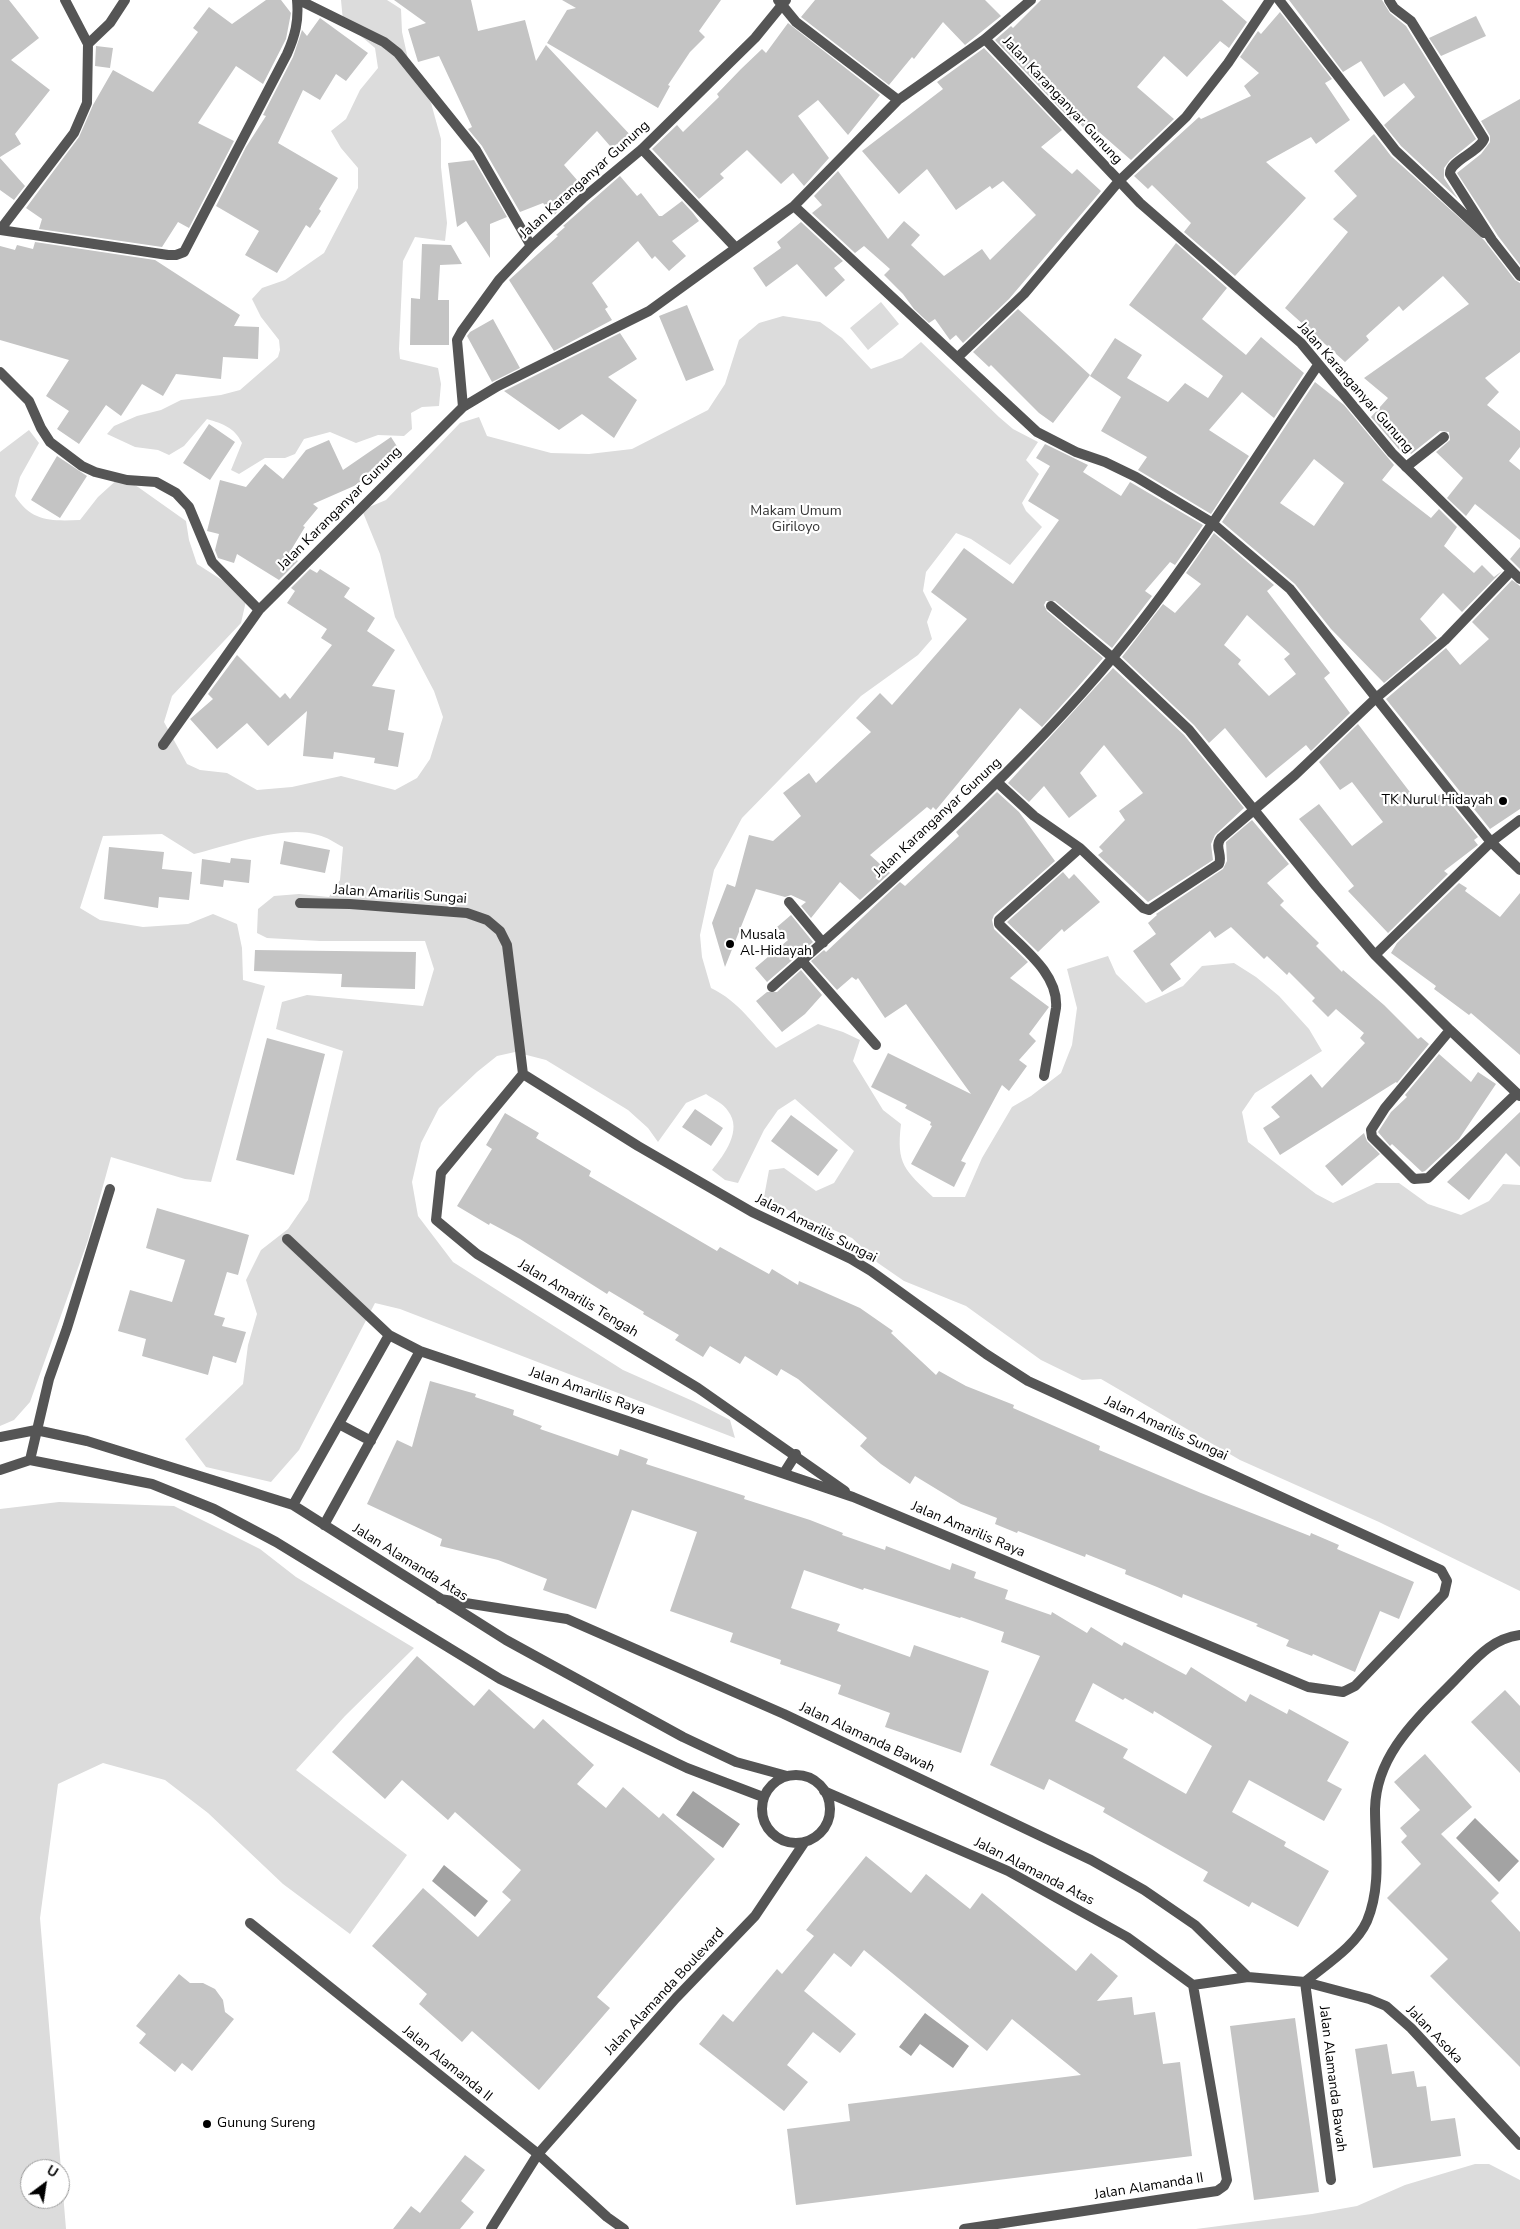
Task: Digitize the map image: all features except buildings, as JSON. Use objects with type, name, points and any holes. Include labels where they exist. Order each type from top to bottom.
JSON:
[{"type":"street","points":[[65,0],[88,44],[87,103],[74,133],[0,230],[176,256],[184,252],[287,54],[296,33],[298,0],[384,42],[398,53],[476,150],[531,246]]},
{"type":"street","points":[[88,44],[110,23],[125,0]]},
{"type":"street","name":"Jalan Karanganyar Gunung","points":[[163,745],[259,610],[463,407],[498,386],[649,311],[794,206],[898,100],[985,39],[1031,0]]},
{"type":"street","name":"Jalan Karanganyar Gunung","points":[[958,357],[1024,294],[1119,181],[1186,117],[1228,63],[1270,0]]},
{"type":"street","points":[[1279,0],[1396,151],[1450,204],[1492,240]]},
{"type":"street","points":[[1389,0],[1394,8],[1411,21],[1484,139],[1479,147],[1452,167],[1450,174],[1492,240],[1520,276]]},
{"type":"street","points":[[782,2],[796,22],[898,100]]},
{"type":"street","name":"Jalan Karanganyar Gunung","points":[[463,407],[458,347],[460,336],[499,280],[531,246],[583,198],[642,149],[754,38],[782,2]]},
{"type":"street","name":"Jalan Karanganyar Gunung","points":[[985,39],[1140,203],[1294,337],[1392,453],[1520,579]]},
{"type":"street","points":[[642,149],[736,248]]},
{"type":"street","points":[[794,206],[1037,432],[1076,452],[1105,462],[1136,477],[1212,522],[1290,589],[1492,842],[1520,870]]},
{"type":"street","name":"Jalan Karanganyar Gunung","points":[[772,987],[823,943],[998,782],[1113,658],[1157,602],[1318,365]]},
{"type":"street","points":[[0,372],[29,401],[46,437],[73,459],[95,472],[127,480],[156,482],[176,493],[189,507],[212,562],[259,610]]},
{"type":"street","points":[[1406,467],[1444,437]]},
{"type":"street","points":[[998,782],[1034,816],[1080,848],[1143,908],[1149,910],[1219,864],[1218,842],[1253,809],[1295,775],[1376,698],[1444,640],[1511,571]]},
{"type":"street","points":[[1051,606],[1113,658],[1189,730],[1316,886],[1375,955],[1450,1030],[1519,1094],[1428,1178],[1414,1178],[1372,1137],[1371,1130],[1385,1108],[1450,1030]]},
{"type":"street","points":[[1375,955],[1492,842],[1520,820]]},
{"type":"street","points":[[1044,1076],[1056,1008],[1057,998],[1054,987],[1036,962],[999,924],[998,920],[1080,848]]},
{"type":"street","points":[[789,902],[823,943]]},
{"type":"street","name":"Jalan Amarilis Sungai","points":[[300,903],[350,904],[467,913],[487,920],[500,931],[508,945],[523,1074],[638,1146],[752,1212],[850,1259],[870,1271],[986,1354],[1028,1381],[1441,1570]]},
{"type":"street","points":[[802,961],[876,1045]]},
{"type":"street","name":"Jalan Amarilis Tengah","points":[[523,1074],[442,1173],[436,1220],[477,1254],[698,1388],[796,1454],[853,1496]]},
{"type":"street","points":[[30,1460],[49,1379],[67,1328],[110,1189]]},
{"type":"street","name":"Jalan Amarilis Raya","points":[[288,1239],[389,1335],[420,1351],[853,1496],[1298,1683],[1319,1690],[1343,1692],[1355,1686],[1444,1594],[1447,1581],[1441,1570]]},
{"type":"street","points":[[293,1505],[389,1335]]},
{"type":"street","points":[[324,1525],[420,1351]]},
{"type":"street","points":[[339,1424],[370,1441]]},
{"type":"street","name":"Jalan Alamanda Atas","points":[[0,1437],[36,1430],[87,1441],[293,1505],[506,1640],[683,1737],[736,1762],[787,1776]]},
{"type":"street","points":[[784,1473],[796,1454]]},
{"type":"street","points":[[0,1470],[30,1460],[152,1484],[214,1509],[276,1542],[500,1680],[687,1768],[763,1797]]},
{"type":"street","name":"Jalan Alamanda Bawah","points":[[440,1599],[567,1619],[784,1714],[1099,1864],[1144,1890],[1195,1925],[1248,1977]]},
{"type":"street","points":[[1193,1985],[1248,1977],[1305,1982],[1358,1936],[1366,1922],[1376,1892],[1375,1807],[1379,1781],[1390,1751],[1411,1725],[1487,1648],[1503,1637],[1520,1635]]},
{"type":"street","points":[[804,1842],[783,1841],[770,1832],[762,1818],[763,1797],[777,1780],[797,1775],[817,1783],[824,1791]]},
{"type":"street","name":"Jalan Alamanda Atas","points":[[824,1791],[1008,1871],[1127,1937],[1193,1985]]},
{"type":"street","name":"Jalan Alamanda Boulevard","points":[[491,2229],[538,2154],[676,1998],[755,1916],[804,1842],[818,1834],[828,1822],[830,1812],[824,1791]]},
{"type":"street","name":"Jalan Alamanda II","points":[[250,1923],[538,2154],[624,2229]]},
{"type":"street","name":"Jalan Alamanda Bawah","points":[[1305,1982],[1331,2180]]},
{"type":"street","name":"Jalan Asoka","points":[[1305,1982],[1369,1999],[1386,2006],[1411,2028],[1520,2145]]},
{"type":"street","name":"Jalan Alamanda II","points":[[964,2229],[1217,2191],[1224,2186],[1227,2180],[1193,1985]]},
{"type":"green space","points":[[341,0],[387,0],[401,9],[402,32],[410,68],[431,103],[441,139],[441,167],[447,223],[445,241],[415,237],[403,261],[399,349],[400,359],[438,368],[441,384],[439,406],[422,407],[411,413],[412,429],[404,436],[378,435],[356,443],[330,432],[304,439],[295,454],[285,458],[265,458],[239,474],[231,470],[242,443],[228,427],[207,419],[184,446],[169,455],[158,450],[135,447],[107,434],[114,426],[137,416],[161,410],[181,400],[221,395],[240,390],[278,357],[280,350],[279,340],[261,317],[252,299],[262,288],[285,280],[324,253],[358,188],[358,168],[341,148],[331,131],[346,119],[360,90],[378,68],[375,48],[343,21]]},
{"type":"green space","points":[[881,302],[899,324],[868,350],[850,328]]},
{"type":"green space","name":"Makam Umum Giriloyo","points":[[783,316],[820,322],[842,338],[871,369],[902,358],[921,342],[1013,429],[1038,442],[1026,460],[1039,474],[1022,503],[1026,511],[1042,527],[1010,565],[971,539],[956,533],[926,572],[923,591],[932,609],[927,622],[932,639],[918,655],[861,696],[742,818],[714,870],[700,935],[702,957],[711,988],[739,1007],[776,1048],[818,1024],[860,1040],[853,1061],[883,1110],[901,1124],[900,1149],[909,1173],[933,1197],[965,1197],[982,1158],[1012,1107],[1031,1096],[1061,1073],[1072,1045],[1077,1008],[1067,969],[1108,956],[1116,974],[1146,1003],[1183,986],[1202,966],[1234,963],[1256,977],[1279,996],[1309,1029],[1322,1051],[1255,1093],[1242,1112],[1248,1142],[1316,1194],[1333,1203],[1376,1183],[1399,1183],[1428,1204],[1461,1215],[1489,1201],[1503,1184],[1520,1185],[1520,1591],[1379,1522],[1240,1460],[1101,1379],[1082,1380],[1041,1360],[966,1306],[904,1281],[878,1263],[852,1238],[786,1209],[764,1197],[769,1170],[784,1168],[816,1191],[834,1183],[854,1151],[795,1099],[778,1110],[764,1130],[738,1183],[725,1180],[712,1170],[730,1142],[734,1126],[726,1108],[706,1094],[686,1103],[658,1142],[648,1128],[628,1110],[546,1060],[515,1052],[497,1056],[439,1108],[421,1143],[412,1182],[418,1216],[453,1262],[623,1370],[730,1420],[735,1438],[400,1309],[375,1303],[299,1450],[271,1482],[206,1467],[185,1439],[243,1384],[248,1345],[257,1314],[246,1280],[261,1250],[288,1229],[308,1200],[343,1051],[276,1029],[282,1002],[307,995],[423,1006],[434,969],[425,941],[320,941],[267,938],[257,933],[258,909],[274,896],[299,894],[329,897],[340,880],[343,847],[325,837],[305,832],[289,832],[256,837],[194,854],[162,834],[103,836],[80,908],[100,920],[143,927],[188,924],[213,914],[237,924],[242,948],[243,980],[265,986],[211,1182],[185,1179],[111,1157],[88,1240],[30,1402],[14,1420],[0,1426],[0,452],[29,430],[39,443],[20,477],[15,496],[28,511],[43,518],[51,520],[80,520],[98,497],[120,477],[138,487],[186,521],[189,540],[197,564],[233,587],[246,601],[241,623],[172,696],[164,722],[187,764],[200,770],[227,773],[257,790],[292,787],[341,776],[395,790],[417,778],[430,759],[443,717],[434,691],[395,617],[380,554],[362,510],[386,500],[460,423],[479,417],[487,436],[551,453],[589,454],[632,449],[708,410],[725,384],[739,340],[759,323]]},
{"type":"green space","points":[[59,1502],[174,1506],[260,1549],[296,1577],[414,1648],[345,1716],[296,1770],[407,1855],[350,1934],[283,1884],[208,1813],[165,1780],[103,1763],[58,1784],[40,1918],[60,2159],[20,2159],[20,2209],[64,2209],[66,2229],[0,2229],[0,1509]]},
{"type":"green space","points":[[1475,2164],[1489,2164],[1520,2180],[1520,2229],[1196,2229],[1312,2214],[1357,2206],[1405,2185]]},
{"type":"shaded area","points":[[693,1791],[740,1824],[723,1848],[676,1815]]},
{"type":"shaded area","points":[[1475,1818],[1519,1861],[1499,1882],[1456,1838]]},
{"type":"shaded area","points":[[444,1865],[488,1901],[475,1917],[432,1881]]},
{"type":"shaded area","points":[[925,2013],[969,2046],[953,2068],[920,2044],[911,2056],[899,2047]]},
{"type":"place","name":"TK Nurul Hidayah","points":[[1503,801]]},
{"type":"place","name":"Musala Al-Hidayah","points":[[730,944]]},
{"type":"place","name":"Gunung Sureng","points":[[207,2124]]}]
